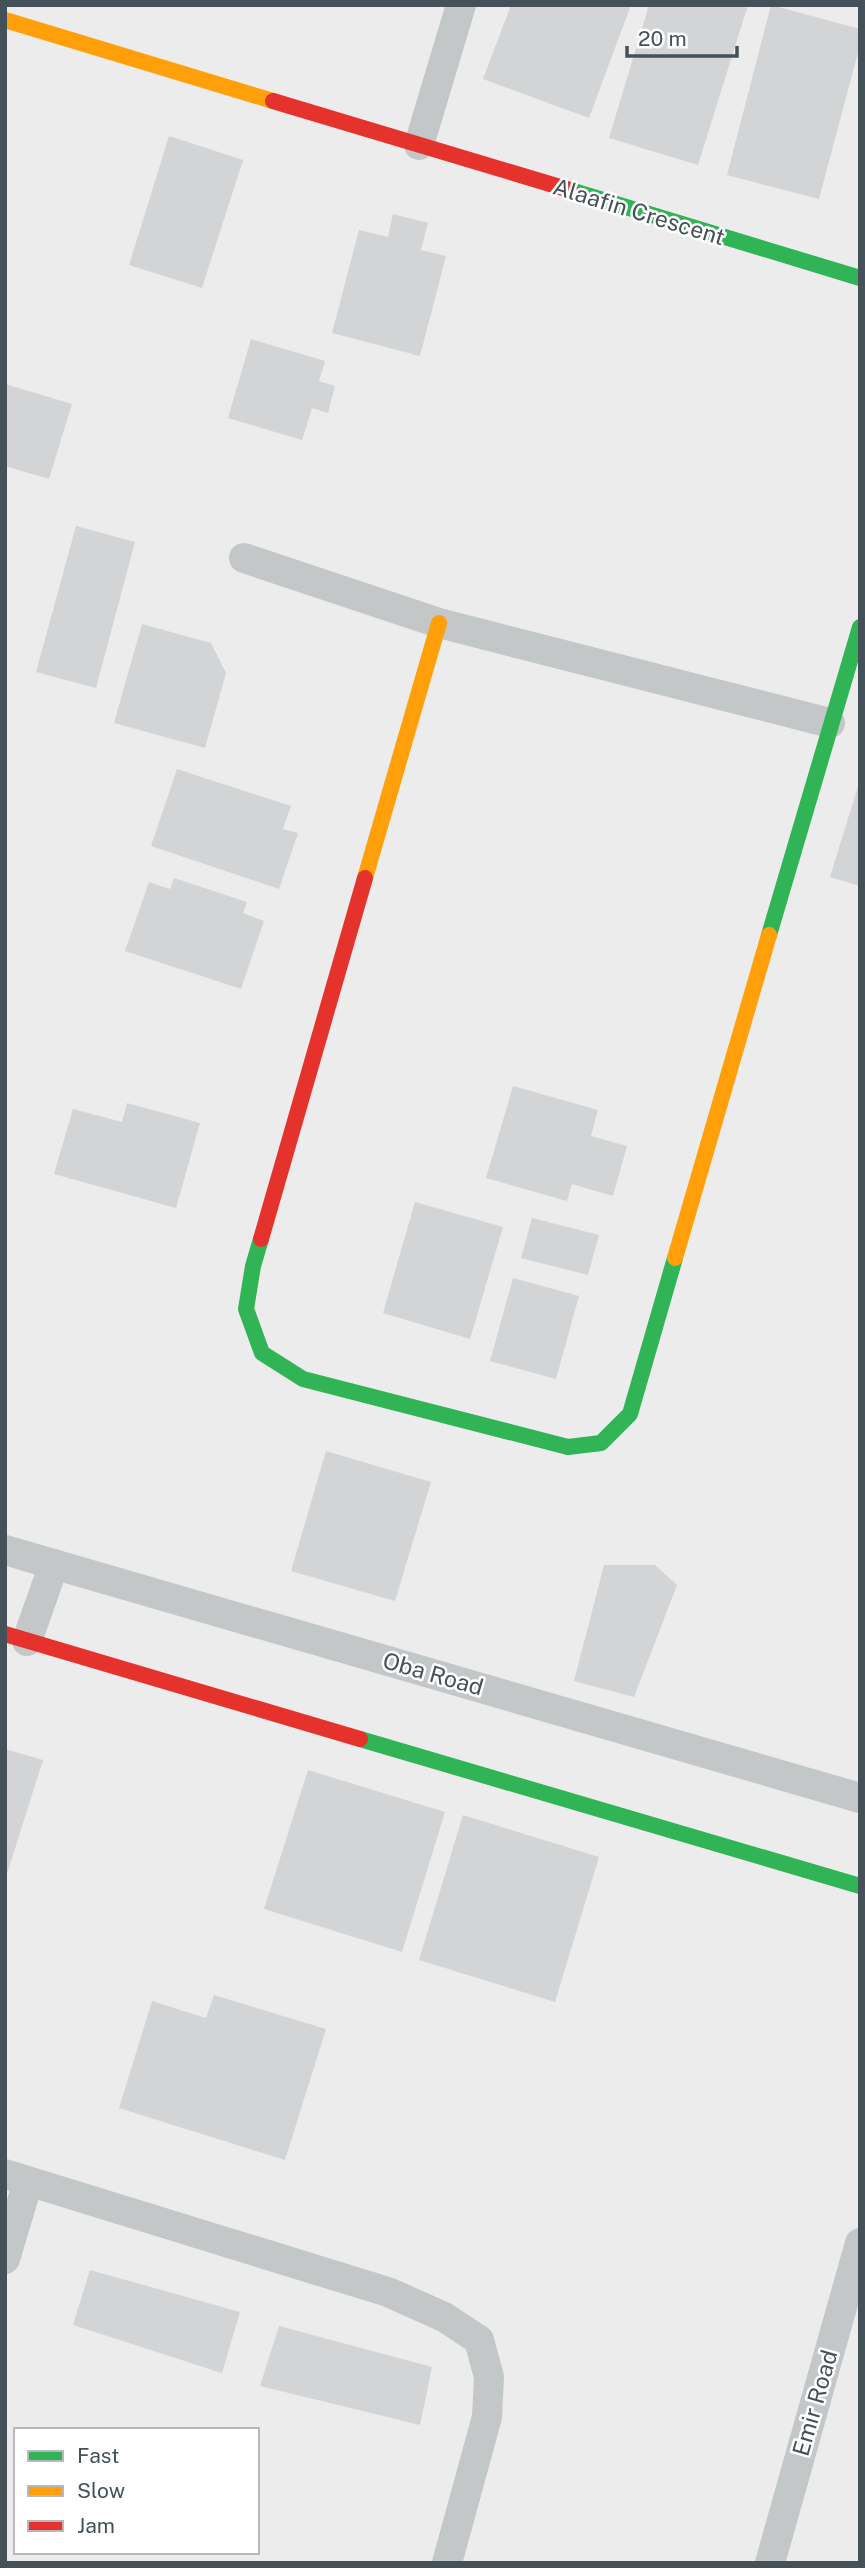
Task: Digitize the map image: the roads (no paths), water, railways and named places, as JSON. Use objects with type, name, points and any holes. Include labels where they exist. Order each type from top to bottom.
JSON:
[{"type":"street","points":[[419,145],[461,5]]},
{"type":"street","name":"Alaafin Crescent","points":[[5,20],[860,278]]},
{"type":"street","points":[[244,558],[439,623],[830,723]]},
{"type":"street","points":[[439,623],[253,1266],[246,1309],[262,1353],[303,1379],[568,1447],[601,1443],[630,1414],[860,627]]},
{"type":"street","name":"Oba Road","points":[[5,1550],[860,1798]]},
{"type":"street","points":[[54,1564],[16,1637],[860,1886]]},
{"type":"street","points":[[5,2259],[17,2178],[388,2292],[444,2317],[479,2340],[489,2377],[488,2417],[447,2563]]},
{"type":"street","name":"Emir Road","points":[[770,2563],[860,2244]]}]
